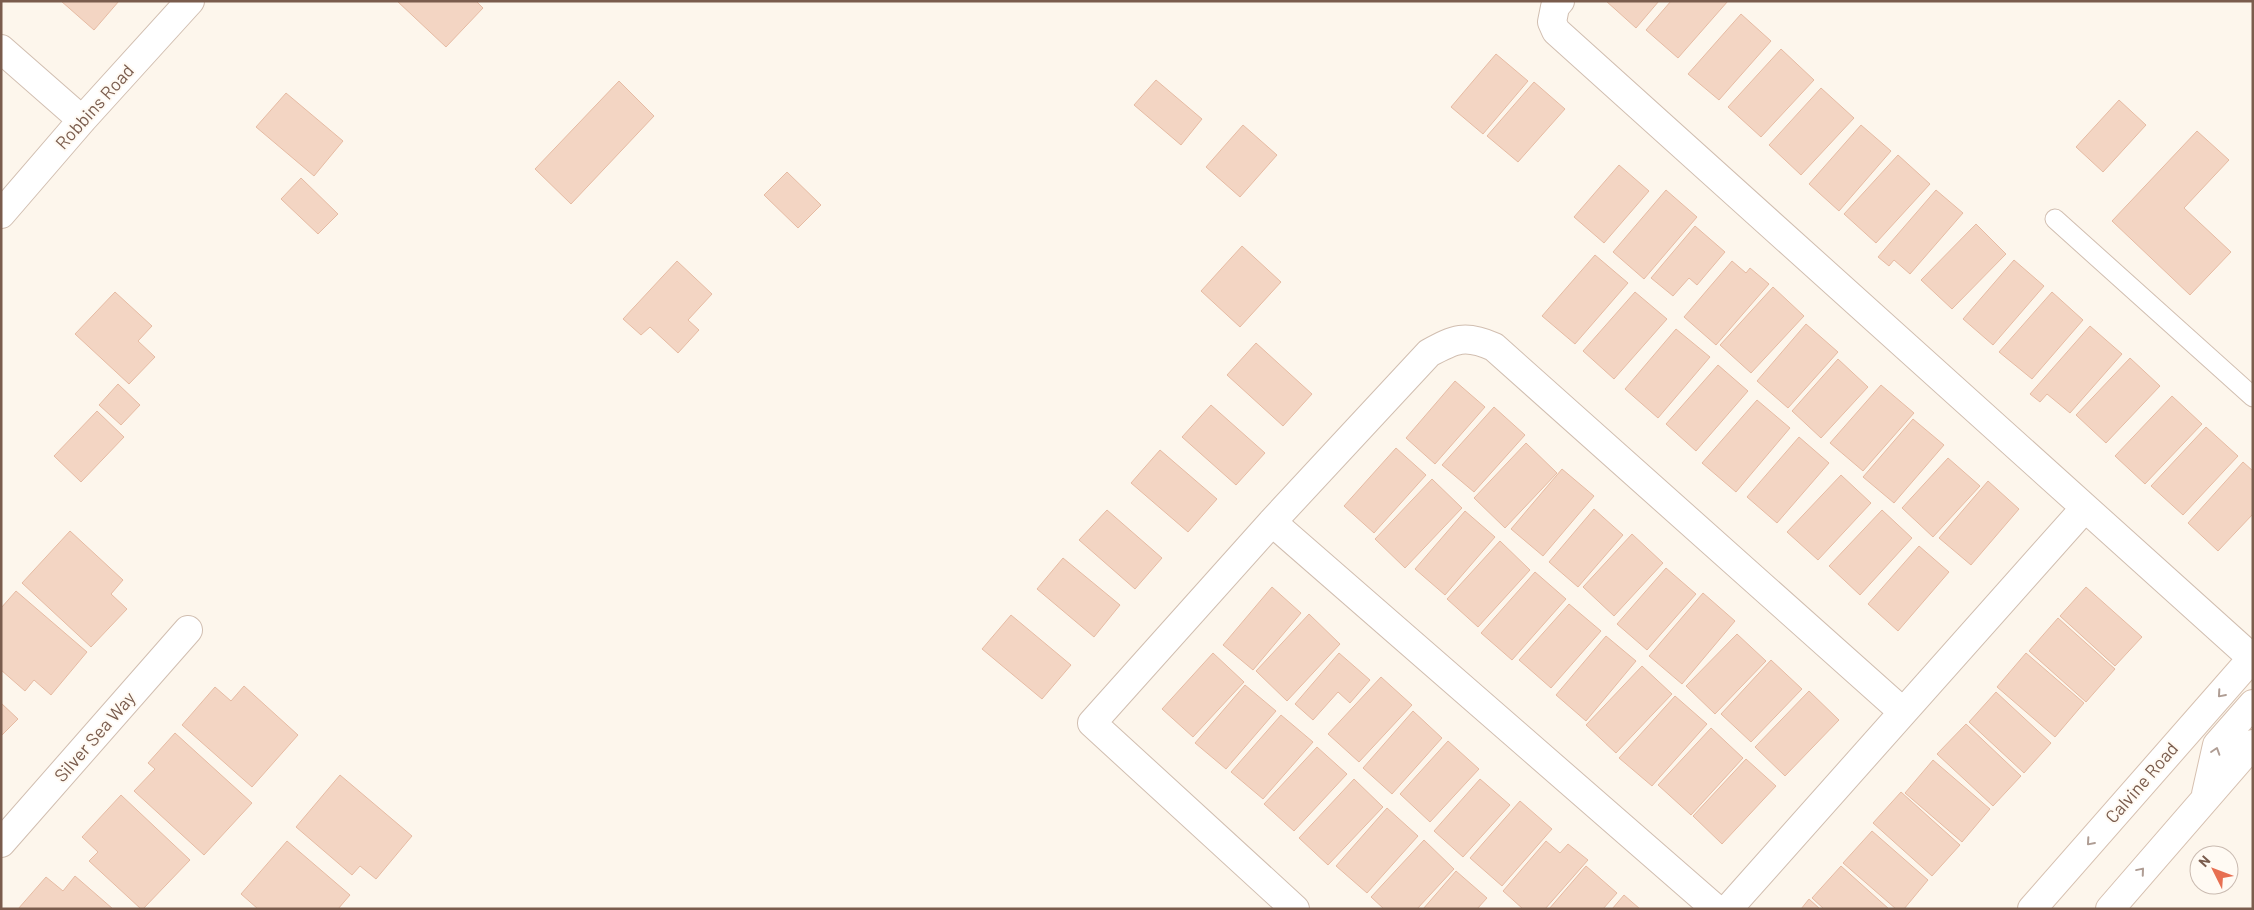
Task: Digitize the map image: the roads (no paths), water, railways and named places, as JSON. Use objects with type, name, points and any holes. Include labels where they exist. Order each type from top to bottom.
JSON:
[{"type":"street","name":"Robbins Road","points":[[1,214],[82,120],[190,1]]},
{"type":"street","points":[[1560,1],[1555,7],[1552,22],[1556,31],[2084,509],[2252,658]]},
{"type":"street","points":[[1,49],[82,120]]},
{"type":"street","points":[[1295,909],[1092,724],[1272,522],[1429,353],[1462,338],[1477,339],[1494,347],[1903,712]]},
{"type":"street","points":[[1728,909],[2084,509]]},
{"type":"street","points":[[1272,522],[1716,909]]},
{"type":"street","name":"Silver Sea Way","points":[[1,843],[188,630]]},
{"type":"street","name":"Calvine Road","points":[[2032,909],[2252,658]]},
{"type":"street","points":[[2205,798],[2217,745],[2253,704]]},
{"type":"street","points":[[2110,909],[2253,744]]},
{"type":"lane","points":[[2054,219],[2253,397]]}]
